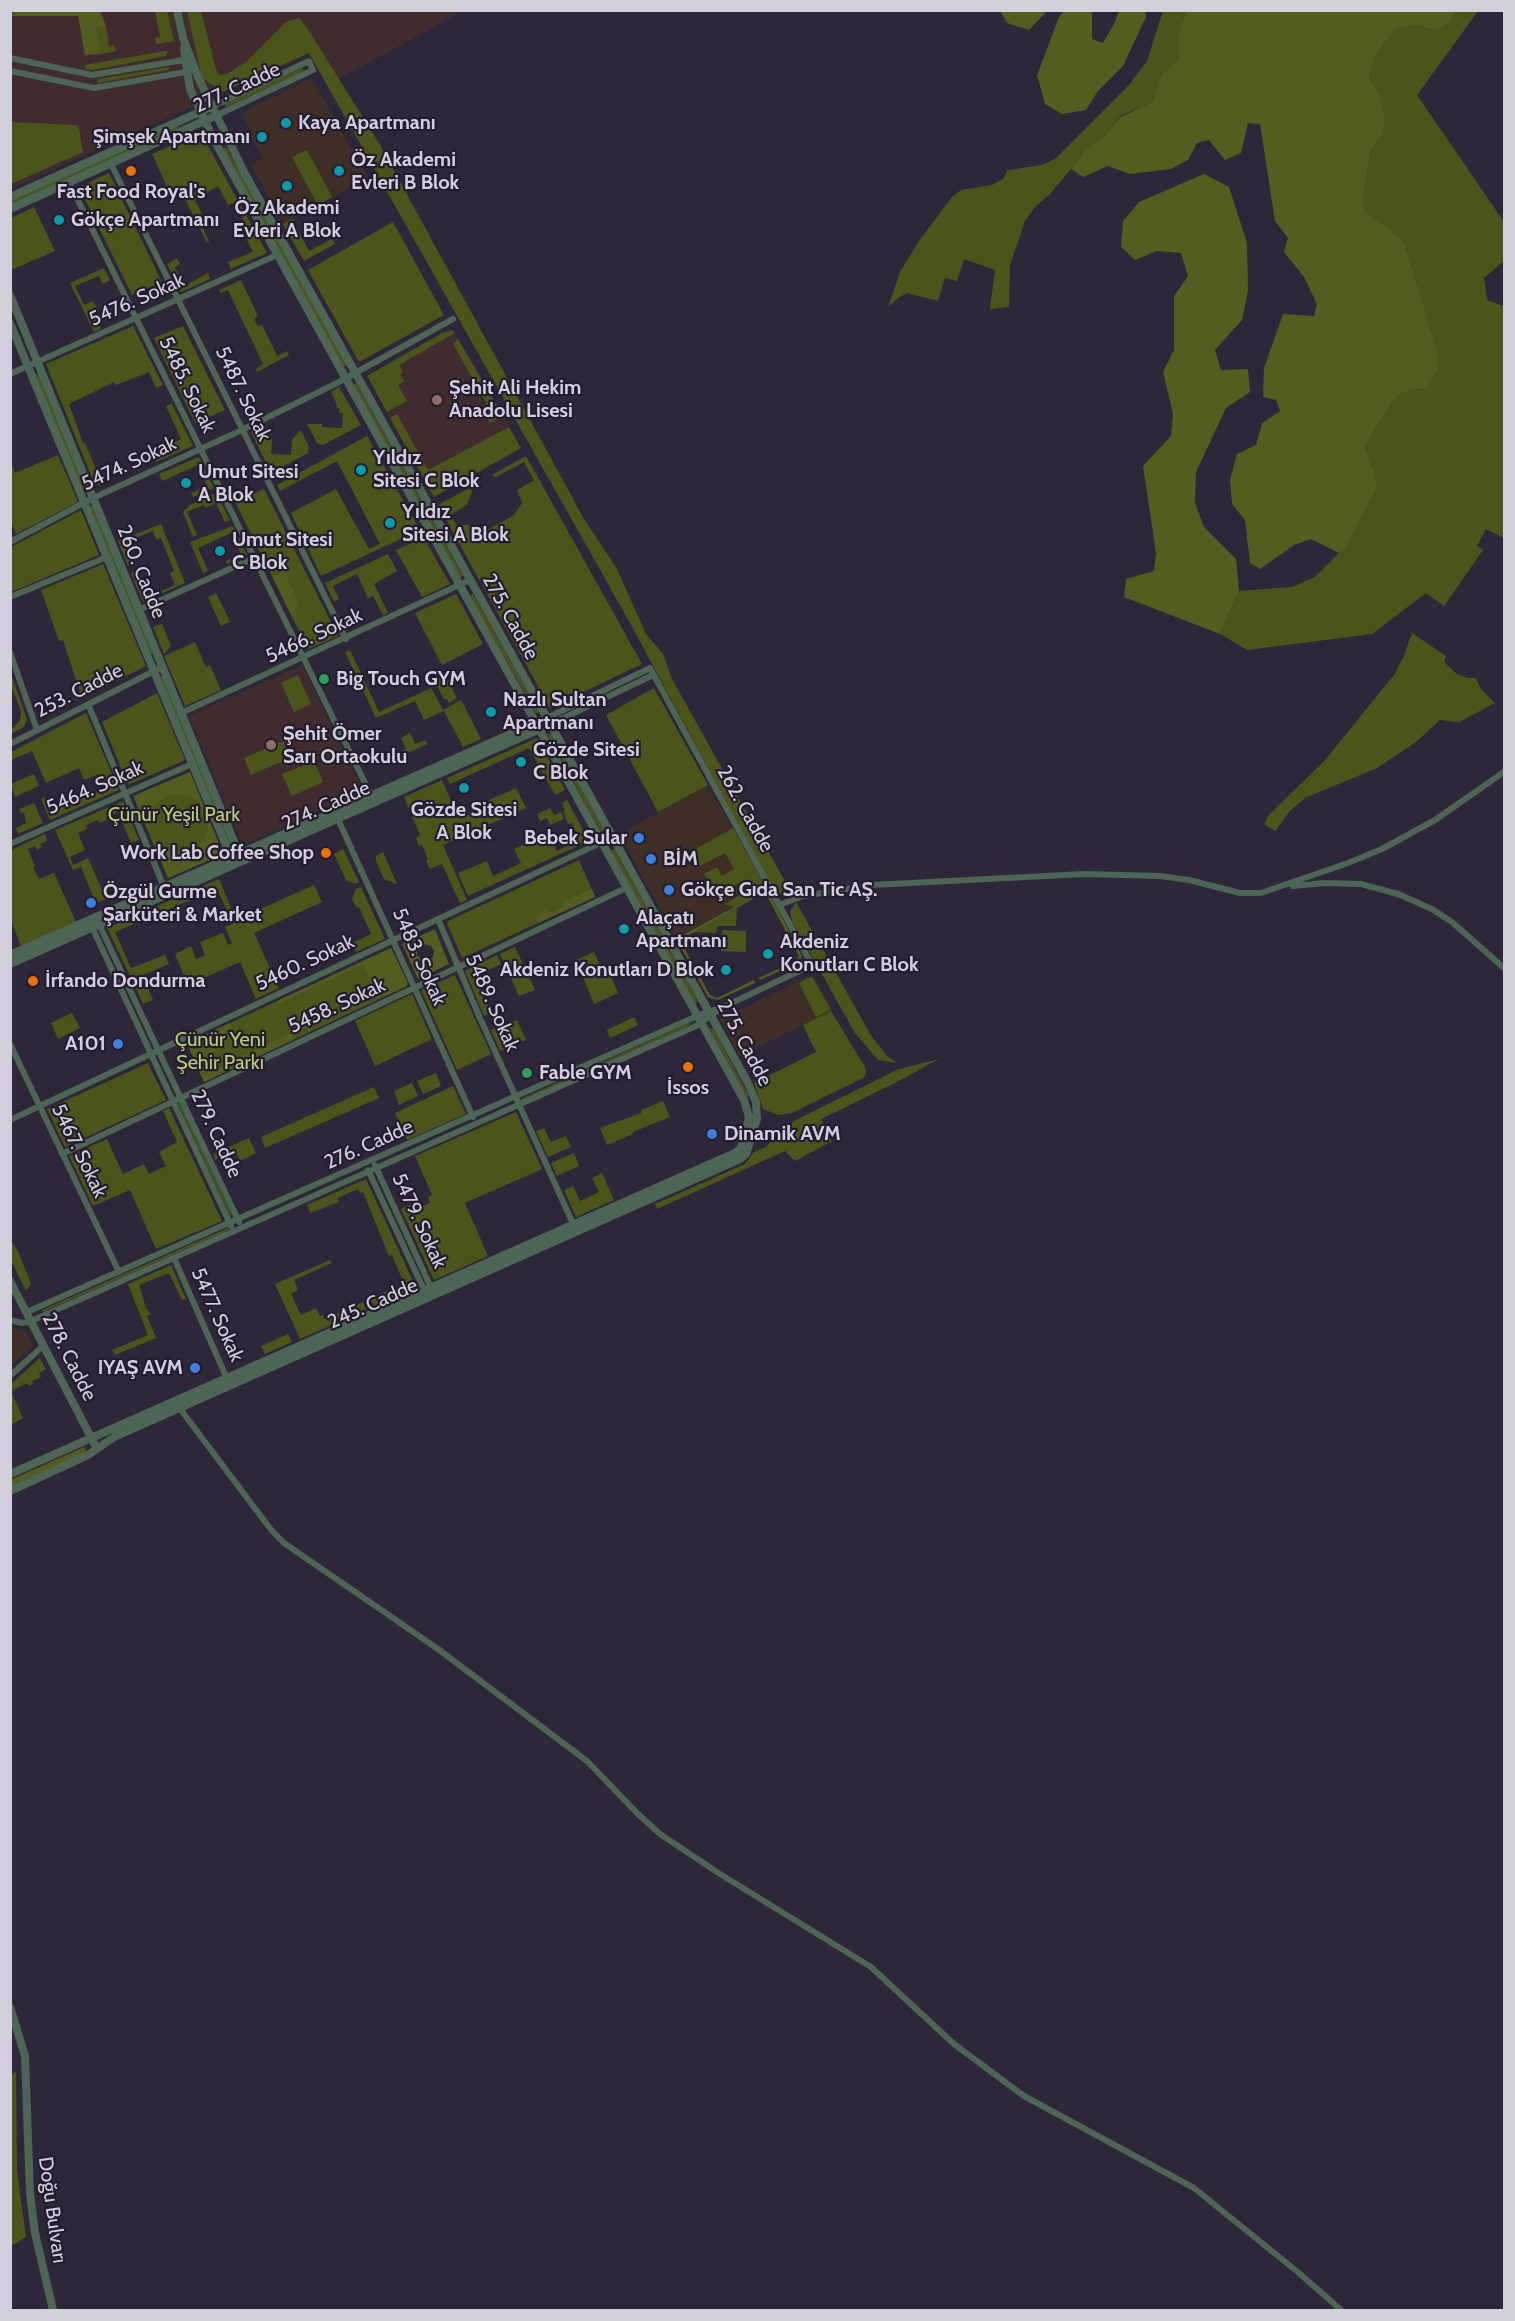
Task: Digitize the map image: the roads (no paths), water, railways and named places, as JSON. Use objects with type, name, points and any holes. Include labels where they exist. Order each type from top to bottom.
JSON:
[{"type":"street","points":[[177,10],[183,38]]},
{"type":"street","name":"275. Cadde","points":[[183,38],[186,72],[200,112],[601,843],[699,1020],[753,1111]]},
{"type":"street","name":"275. Cadde","points":[[183,38],[215,116],[245,174],[752,1092],[756,1122],[745,1148]]},
{"type":"street","points":[[10,58],[81,74],[98,75],[184,60]]},
{"type":"street","name":"277. Cadde","points":[[10,197],[309,61],[314,70],[10,209]]},
{"type":"street","points":[[10,71],[83,87],[101,87],[186,72]]},
{"type":"street","points":[[81,74],[83,87]]},
{"type":"street","name":"5487. Sokak","points":[[111,164],[346,639]]},
{"type":"street","name":"5485. Sokak","points":[[69,182],[371,795]]},
{"type":"street","name":"5476. Sokak","points":[[10,374],[277,255]]},
{"type":"street","name":"260. Cadde","points":[[10,295],[181,713],[236,859]]},
{"type":"street","name":"5474. Sokak","points":[[11,539],[345,379],[453,319]]},
{"type":"street","name":"260. Cadde","points":[[10,323],[192,764],[236,859]]},
{"type":"street","points":[[10,597],[107,557]]},
{"type":"street","points":[[139,610],[254,558]]},
{"type":"street","name":"5466. Sokak","points":[[181,713],[470,580]]},
{"type":"street","points":[[10,652],[37,730]]},
{"type":"street","name":"253. Cadde","points":[[10,744],[162,667]]},
{"type":"street","name":"274. Cadde","points":[[10,964],[93,922],[538,726],[652,672]]},
{"type":"street","name":"262. Cadde","points":[[652,672],[812,965]]},
{"type":"street","points":[[88,704],[164,887]]},
{"type":"street","name":"274. Cadde","points":[[336,815],[371,795],[538,726]]},
{"type":"street","name":"5464. Sokak","points":[[10,844],[192,764]]},
{"type":"street","points":[[1284,887],[1382,849],[1435,820],[1504,772]]},
{"type":"street","name":"5483. Sokak","points":[[336,815],[473,1117]]},
{"type":"street","name":"5460. Sokak","points":[[10,1120],[613,837]]},
{"type":"street","points":[[10,955],[93,922],[164,887],[236,859]]},
{"type":"street","points":[[779,905],[803,896],[872,885],[1054,874],[1160,876],[1246,894],[1284,887],[1348,883],[1373,886],[1398,894],[1452,922],[1504,968]]},
{"type":"street","name":"5458. Sokak","points":[[62,1154],[626,888]]},
{"type":"street","name":"5489. Sokak","points":[[438,919],[575,1228]]},
{"type":"street","name":"279. Cadde","points":[[93,922],[158,1050],[242,1228]]},
{"type":"street","name":"279. Cadde","points":[[93,922],[151,1054],[234,1232]]},
{"type":"street","name":"276. Cadde","points":[[32,1321],[519,1105],[812,965]]},
{"type":"street","name":"276. Cadde","points":[[27,1312],[516,1097],[699,1020]]},
{"type":"street","name":"5467. Sokak","points":[[10,1044],[119,1272]]},
{"type":"street","name":"245. Cadde","points":[[10,1474],[91,1437],[229,1382],[575,1228],[738,1161],[744,1157],[745,1148]]},
{"type":"street","name":"5479. Sokak","points":[[373,1161],[429,1294]]},
{"type":"street","name":"5479. Sokak","points":[[365,1164],[429,1294]]},
{"type":"street","name":"5477. Sokak","points":[[174,1258],[229,1382]]},
{"type":"street","name":"278. Cadde","points":[[10,1281],[97,1449]]},
{"type":"street","points":[[10,1320],[22,1323],[32,1321]]},
{"type":"street","points":[[10,1376],[44,1345]]},
{"type":"street","points":[[177,1404],[272,1531],[284,1543],[451,1659],[579,1755],[594,1767],[660,1834],[720,1874],[871,1967],[954,2044],[1024,2096],[1194,2188],[1299,2272],[1341,2310]]},
{"type":"street","name":"245. Cadde","points":[[10,1491],[97,1449],[114,1437],[177,1404]]},
{"type":"street","name":"Doğu Bulvarı","points":[[11,2007],[13,2020],[22,2041],[26,2069],[28,2175],[32,2215],[53,2310]]},
{"type":"place","name":"Kaya Apartmanı","points":[[286,123]]},
{"type":"place","name":"Şimşek Apartmanı","points":[[262,137]]},
{"type":"place","name":"Fast Food Royal's","points":[[131,171]]},
{"type":"place","name":"Öz Akademi Evleri B Blok","points":[[339,171]]},
{"type":"place","name":"Öz Akademi Evleri A Blok","points":[[287,186]]},
{"type":"place","name":"Gökçe Apartmanı","points":[[59,220]]},
{"type":"place","name":"Şehit Ali Hekim Anadolu Lisesi","points":[[437,400]]},
{"type":"place","name":"Yıldız Sitesi C Blok","points":[[361,470]]},
{"type":"place","name":"Umut Sitesi A Blok","points":[[186,483]]},
{"type":"place","name":"Yıldız Sitesi A Blok","points":[[390,523]]},
{"type":"place","name":"Umut Sitesi C Blok","points":[[220,551]]},
{"type":"place","name":"Big Touch GYM","points":[[324,679]]},
{"type":"place","name":"Nazlı Sultan Apartmanı","points":[[491,712]]},
{"type":"place","name":"Şehit Ömer Sarı Ortaokulu","points":[[271,745]]},
{"type":"place","name":"Gözde Sitesi C Blok","points":[[521,762]]},
{"type":"place","name":"Gözde Sitesi A Blok","points":[[464,788]]},
{"type":"place","name":"Bebek Sular","points":[[639,838]]},
{"type":"place","name":"Work Lab Coffee Shop","points":[[326,853]]},
{"type":"place","name":"BİM","points":[[651,859]]},
{"type":"place","name":"Gökçe Gıda San Tic AŞ.","points":[[669,890]]},
{"type":"place","name":"Özgül Gurme Şarküteri & Market","points":[[91,903]]},
{"type":"place","name":"Alaçatı Apartmanı","points":[[624,929]]},
{"type":"place","name":"Akdeniz Konutları C Blok","points":[[768,954]]},
{"type":"place","name":"Akdeniz Konutları D Blok","points":[[726,970]]},
{"type":"place","name":"İrfando Dondurma","points":[[33,981]]},
{"type":"place","name":"A101","points":[[118,1044]]},
{"type":"place","name":"İssos","points":[[688,1067]]},
{"type":"place","name":"Fable GYM","points":[[527,1073]]},
{"type":"place","name":"Dinamik AVM","points":[[712,1134]]},
{"type":"place","name":"IYAŞ AVM","points":[[195,1368]]},
{"type":"park label","name":"Çünür Yeşil Park","points":[[174,815]]},
{"type":"park label","name":"Çünür Yeni Şehir Parkı","points":[[220,1052]]}]
